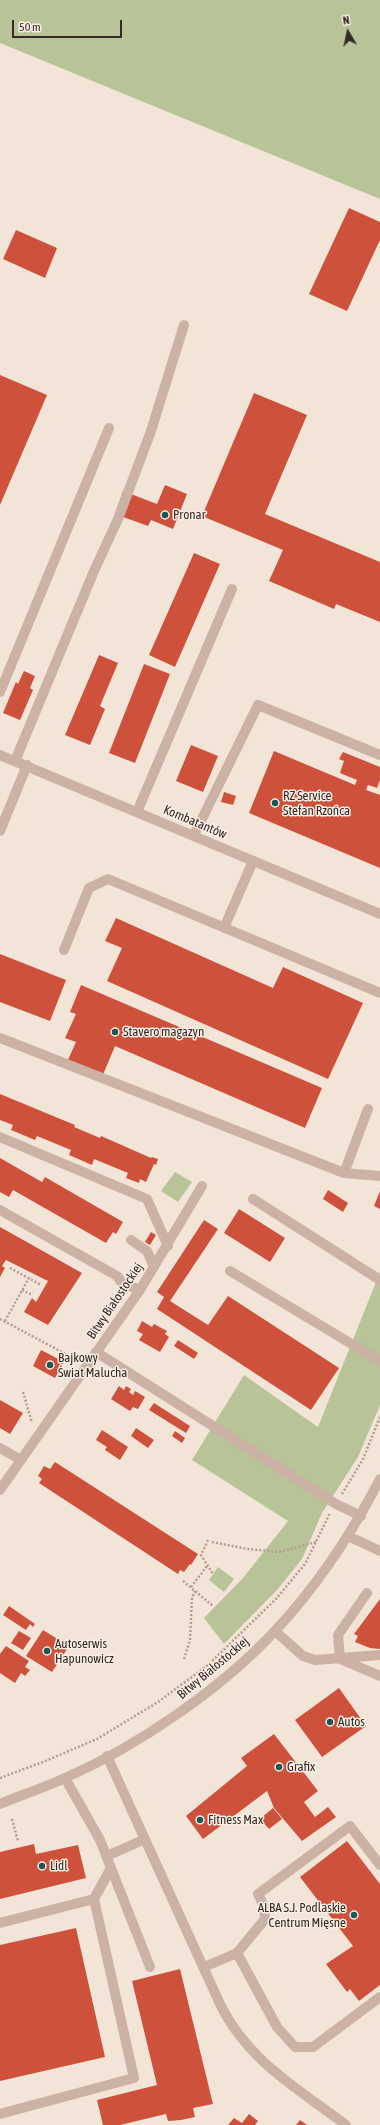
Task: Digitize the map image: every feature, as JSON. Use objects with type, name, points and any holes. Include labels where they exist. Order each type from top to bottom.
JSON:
[{"type":"street","points":[[15,761],[94,571],[118,519],[151,431],[184,325]]},
{"type":"street","points":[[0,692],[109,428]]},
{"type":"street","points":[[137,812],[232,589]]},
{"type":"street","points":[[194,835],[258,705],[380,755]]},
{"type":"street","name":"Kombatantów","points":[[0,755],[380,914]]},
{"type":"street","points":[[0,831],[27,765]]},
{"type":"street","points":[[224,928],[253,861]]},
{"type":"street","points":[[64,950],[89,888],[108,879],[380,993]]},
{"type":"street","points":[[0,1038],[344,1173],[380,1176]]},
{"type":"street","points":[[344,1173],[368,1109]]},
{"type":"street","points":[[0,1137],[147,1199],[168,1246]]},
{"type":"street","name":"Bitwy Białostockiej","points":[[0,1490],[140,1290],[168,1246],[202,1186]]},
{"type":"street","points":[[253,1199],[380,1280]]},
{"type":"street","points":[[0,1210],[117,1276],[122,1283],[140,1290]]},
{"type":"street","points":[[131,1240],[147,1251],[154,1267]]},
{"type":"street","points":[[230,1271],[380,1361]]},
{"type":"street","points":[[96,1352],[336,1504],[361,1516]]},
{"type":"street","points":[[0,1448],[21,1460]]},
{"type":"street","name":"Bitwy Białostockiej","points":[[0,1804],[65,1778],[146,1735],[191,1704],[222,1680],[275,1631],[307,1592],[361,1516],[380,1479]]},
{"type":"street","points":[[348,1536],[380,1551]]},
{"type":"street","points":[[340,1659],[338,1636],[367,1593]]},
{"type":"street","points":[[275,1631],[303,1656],[315,1660],[380,1655]]},
{"type":"street","points":[[340,1659],[380,1676]]},
{"type":"street","points":[[107,1756],[227,2018],[248,2048],[293,2086],[346,2125]]},
{"type":"street","points":[[65,1778],[100,1840],[150,1967]]},
{"type":"street","points":[[204,1967],[237,1953],[265,1919],[264,1906],[258,1894],[350,1826],[380,1865]]},
{"type":"street","points":[[107,1856],[145,1839]]},
{"type":"street","points":[[0,2114],[134,2078],[94,1899],[111,1868]]},
{"type":"street","points":[[0,1923],[94,1899]]},
{"type":"street","points":[[237,1953],[277,2027],[295,2047],[313,2047],[380,1997]]},
{"type":"path","points":[[10,1268],[29,1277],[41,1285]]},
{"type":"path","points":[[5,1321],[29,1277]]},
{"type":"path","points":[[22,1290],[32,1295]]},
{"type":"path","points":[[0,1318],[87,1365]]},
{"type":"path","points":[[23,1392],[37,1439]]},
{"type":"path","points":[[0,1778],[44,1762],[97,1739],[158,1702],[208,1665],[276,1599],[305,1564],[336,1504],[363,1459],[380,1417]]},
{"type":"path","points":[[208,1540],[201,1555],[213,1574]]},
{"type":"path","points":[[212,1542],[248,1549],[279,1552],[316,1542]]},
{"type":"path","points":[[191,1587],[207,1566]]},
{"type":"path","points":[[183,1580],[213,1606]]},
{"type":"path","points":[[184,1659],[190,1640],[192,1598],[195,1590]]},
{"type":"path","points":[[12,1819],[18,1840]]},
{"type":"green space","points":[[0,0],[380,0],[380,199],[0,43]]},
{"type":"green space","points":[[175,1172],[192,1182],[178,1202],[161,1191]]},
{"type":"green space","points":[[380,1272],[380,1405],[358,1457],[322,1513],[302,1559],[277,1590],[224,1644],[204,1618],[243,1578],[288,1521],[192,1460],[244,1375],[318,1427]]},
{"type":"green space","points":[[218,1567],[234,1579],[224,1592],[209,1580]]},
{"type":"building","points":[[349,208],[380,222],[380,240],[347,311],[309,294]]},
{"type":"building","points":[[16,230],[57,248],[45,278],[3,259]]},
{"type":"building","points":[[0,375],[47,395],[0,505]]},
{"type":"building","points":[[254,393],[307,415],[265,514],[380,562],[380,622],[336,604],[334,609],[269,581],[283,550],[202,516]]},
{"type":"building","points":[[165,485],[187,494],[173,529],[151,520],[148,526],[115,514],[123,491],[157,504]]},
{"type":"building","points":[[194,553],[220,564],[175,667],[149,655]]},
{"type":"building","points":[[99,655],[118,663],[100,706],[105,709],[90,745],[65,735]]},
{"type":"building","points":[[144,664],[170,674],[135,763],[109,753]]},
{"type":"building","points":[[24,671],[35,676],[30,688],[33,690],[20,720],[3,713],[16,682],[18,684]]},
{"type":"building","points":[[191,745],[218,756],[203,792],[176,781]]},
{"type":"building","points":[[274,751],[355,785],[357,780],[340,773],[344,761],[339,759],[343,752],[380,767],[380,780],[377,788],[368,785],[366,790],[380,795],[380,868],[249,813]]},
{"type":"building","points":[[224,792],[236,796],[233,805],[221,802]]},
{"type":"building","points":[[116,918],[273,988],[283,967],[363,1003],[328,1079],[107,981],[122,948],[105,941]]},
{"type":"building","points":[[0,954],[66,980],[50,1021],[0,1002]]},
{"type":"building","points":[[81,985],[322,1088],[305,1128],[115,1046],[102,1077],[67,1062],[76,1042],[65,1038],[76,1014],[70,1012]]},
{"type":"building","points":[[0,1094],[75,1125],[74,1127],[100,1138],[101,1136],[151,1158],[158,1159],[156,1165],[154,1164],[146,1182],[140,1179],[139,1183],[126,1178],[128,1173],[94,1159],[92,1165],[69,1155],[71,1150],[37,1136],[35,1140],[11,1130],[13,1125],[0,1120]]},
{"type":"building","points":[[0,1158],[42,1182],[45,1177],[123,1222],[116,1234],[113,1232],[106,1243],[13,1190],[9,1197],[0,1192]]},
{"type":"building","points":[[328,1190],[348,1203],[343,1212],[323,1199]]},
{"type":"building","points":[[380,1191],[380,1209],[374,1206]]},
{"type":"building","points":[[239,1209],[285,1238],[270,1262],[224,1233]]},
{"type":"building","points":[[204,1220],[218,1229],[170,1301],[208,1325],[228,1296],[339,1368],[311,1410],[157,1309],[164,1297],[157,1292]]},
{"type":"building","points":[[0,1227],[82,1273],[48,1325],[24,1312],[32,1298],[36,1302],[48,1281],[6,1260],[2,1266],[5,1268],[0,1277]]},
{"type":"building","points":[[151,1232],[156,1235],[150,1245],[145,1242]]},
{"type":"building","points":[[142,1321],[152,1327],[154,1324],[167,1331],[165,1334],[169,1337],[160,1352],[139,1340],[143,1334],[137,1331]]},
{"type":"building","points":[[178,1340],[198,1353],[194,1359],[174,1346]]},
{"type":"building","points":[[41,1350],[64,1362],[55,1378],[33,1366]]},
{"type":"building","points":[[119,1386],[124,1390],[126,1386],[131,1389],[129,1392],[133,1395],[135,1391],[145,1397],[138,1409],[133,1407],[130,1411],[111,1399]]},
{"type":"building","points":[[0,1400],[23,1413],[10,1434],[0,1428]]},
{"type":"building","points":[[154,1403],[190,1426],[186,1433],[149,1410]]},
{"type":"building","points":[[136,1428],[154,1440],[148,1448],[131,1436]]},
{"type":"building","points":[[102,1430],[128,1447],[120,1460],[105,1450],[107,1447],[96,1440]]},
{"type":"building","points":[[175,1431],[185,1438],[182,1443],[172,1436]]},
{"type":"building","points":[[55,1462],[198,1554],[191,1565],[190,1564],[184,1572],[180,1570],[178,1574],[39,1483],[42,1479],[38,1476],[44,1466],[50,1469]]},
{"type":"building","points":[[380,1599],[380,1649],[370,1648],[355,1642],[358,1636],[354,1634]]},
{"type":"building","points":[[9,1606],[35,1624],[33,1627],[30,1624],[26,1630],[3,1615]]},
{"type":"building","name":"Autoserwis Hapunowicz","points":[[43,1630],[69,1646],[52,1672],[26,1656]]},
{"type":"building","points":[[19,1631],[31,1638],[23,1650],[11,1643]]},
{"type":"building","points":[[6,1646],[29,1661],[25,1667],[30,1670],[25,1676],[21,1673],[15,1683],[0,1673],[0,1654]]},
{"type":"building","points":[[339,1688],[366,1726],[322,1757],[295,1720]]},
{"type":"building","points":[[274,1734],[318,1791],[304,1802],[315,1817],[328,1807],[336,1817],[302,1841],[274,1808],[267,1791],[203,1839],[186,1816],[247,1766],[241,1758]]},
{"type":"building","points":[[273,1808],[282,1819],[269,1829],[260,1819]]},
{"type":"building","name":"ALBA S.J. Podlaskie Centrum Mięsne","points":[[347,1841],[380,1884],[380,1985],[359,2001],[350,1989],[347,1992],[326,1964],[353,1946],[300,1877]]},
{"type":"building","name":"Lidl","points":[[34,1844],[36,1854],[78,1845],[86,1878],[0,1899],[0,1852]]},
{"type":"building","points":[[76,1928],[105,2057],[0,2081],[0,1945]]},
{"type":"building","points":[[180,1969],[213,2104],[193,2108],[195,2117],[181,2120],[168,2121],[166,2114],[120,2125],[103,2125],[97,2100],[157,2085],[132,1981]]},
{"type":"building","points":[[249,2114],[258,2121],[255,2125],[228,2125],[234,2118],[242,2123]]},
{"type":"building","points":[[300,2120],[307,2125],[296,2125]]},
{"type":"place","name":"Pronar","points":[[165,515]]},
{"type":"place","name":"RZ Service Stefan Rzońca","points":[[275,803]]},
{"type":"place","name":"Stavero magazyn","points":[[115,1032]]},
{"type":"place","name":"Bajkowy Świat Malucha","points":[[50,1365]]},
{"type":"place","name":"Autoserwis Hapunowicz","points":[[47,1651]]},
{"type":"place","name":"Autos","points":[[330,1722]]},
{"type":"place","name":"Grafix","points":[[279,1767]]},
{"type":"place","name":"Fitness Max","points":[[200,1820]]},
{"type":"place","name":"Lidl","points":[[42,1866]]},
{"type":"place","name":"ALBA S.J. Podlaskie Centrum Mięsne","points":[[354,1915]]}]
